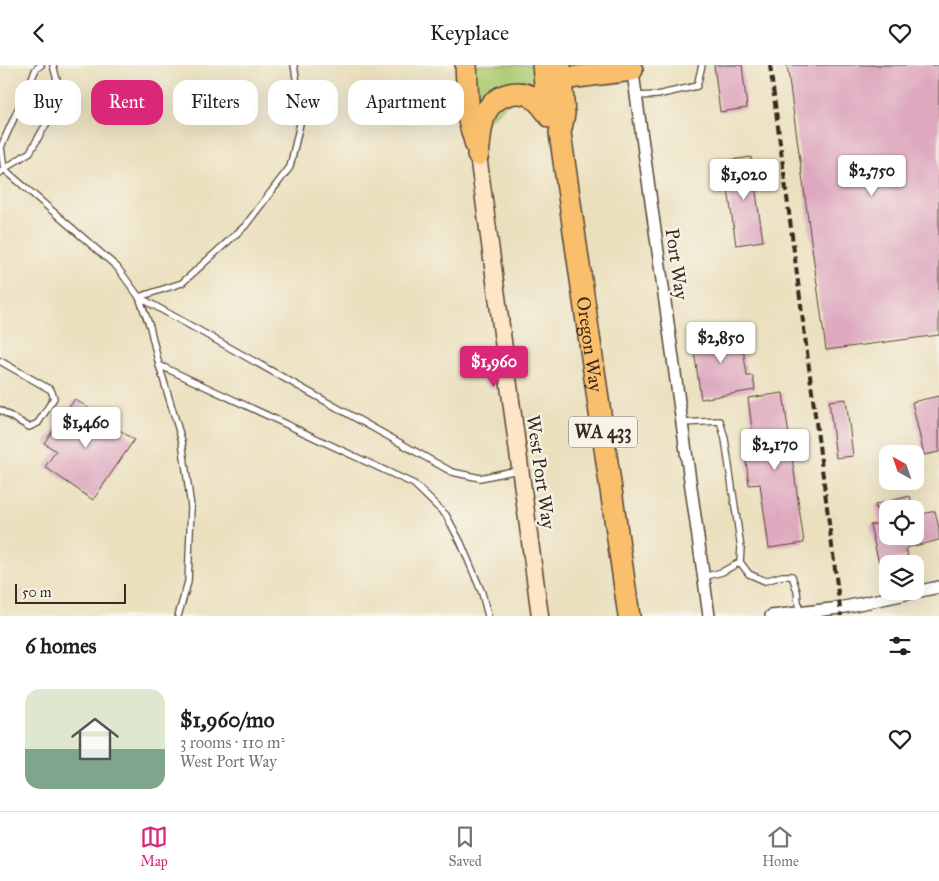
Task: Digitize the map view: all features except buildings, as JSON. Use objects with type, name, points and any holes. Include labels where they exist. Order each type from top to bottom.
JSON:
[{"type":"highway","points":[[466,65],[469,121],[478,155]]},
{"type":"highway","name":"Oregon Way","points":[[543,65],[555,124],[629,616]]},
{"type":"highway","points":[[560,72],[632,67]]},
{"type":"highway","name":"Oregon Way","points":[[555,124],[564,114],[560,72]]},
{"type":"highway","points":[[478,155],[486,113],[492,104],[501,97],[511,93],[529,95],[536,99],[555,124]]},
{"type":"street","name":"Port Way","points":[[632,67],[709,616]]},
{"type":"street","name":"West Port Way","points":[[478,155],[540,616]]},
{"type":"street","points":[[771,616],[840,607],[939,587]]},
{"type":"lane","points":[[41,65],[36,69],[1,147],[2,171],[116,267],[139,297],[150,327],[182,441],[191,507],[188,582],[178,616]]},
{"type":"lane","points":[[2,171],[30,152],[48,121],[57,80],[53,65]]},
{"type":"lane","points":[[139,297],[182,283],[245,226],[290,167],[302,115],[294,65]]},
{"type":"lane","points":[[636,96],[658,95],[697,86],[702,65]]},
{"type":"lane","points":[[139,297],[452,472],[480,478],[520,470]]},
{"type":"lane","points":[[0,361],[51,390],[54,398],[38,423],[29,427],[0,410]]},
{"type":"lane","points":[[160,365],[414,484],[446,515],[461,543],[482,593],[488,616]]},
{"type":"lane","points":[[682,423],[720,421],[725,439],[741,549],[740,562],[749,573],[764,581],[782,576],[792,576],[797,591],[799,612]]},
{"type":"lane","points":[[703,577],[722,572],[740,562]]},
{"type":"green space","points":[[466,65],[543,65],[546,92],[520,93],[483,125]]},
{"type":"railway","points":[[770,65],[841,616]]}]
